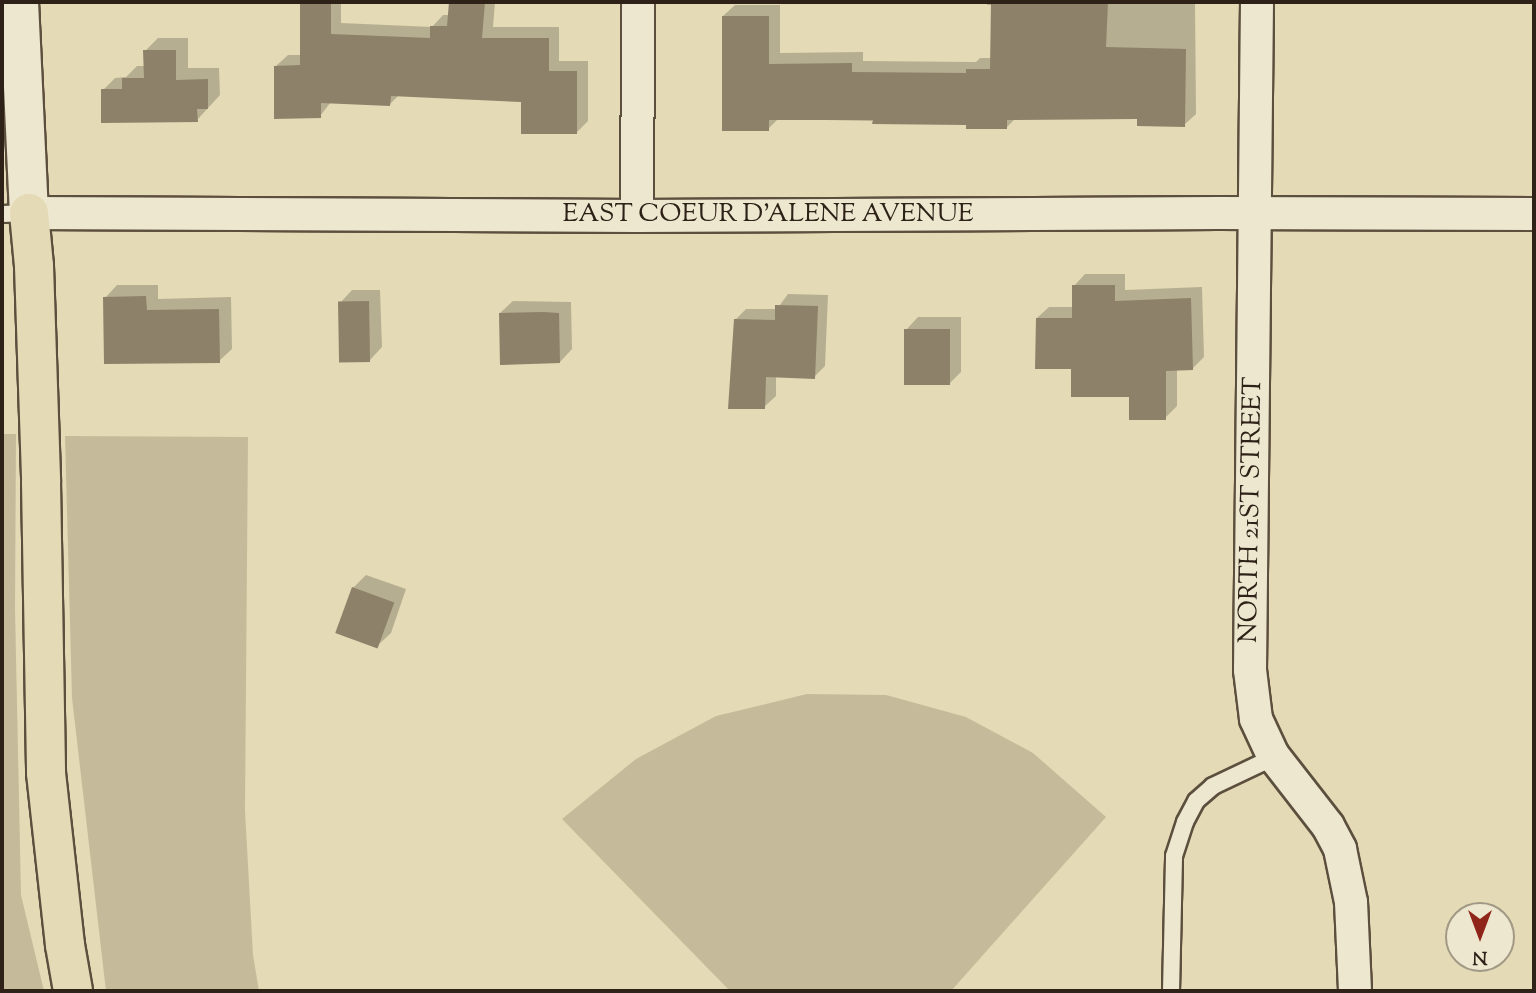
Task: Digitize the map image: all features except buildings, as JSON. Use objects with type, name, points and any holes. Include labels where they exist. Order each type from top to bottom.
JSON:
[{"type":"highway","points":[[15,214],[34,267],[46,773],[65,945],[73,991]]},
{"type":"main road","points":[[15,214],[19,2]]},
{"type":"street","points":[[637,216],[638,2]]},
{"type":"street","name":"NORTH 21ST STREET","points":[[1256,2],[1250,670],[1256,719],[1274,757],[1328,826],[1340,849],[1351,902],[1354,991]]},
{"type":"street","name":"EAST COEUR D'ALENE AVENUE","points":[[15,214],[1534,215]]},
{"type":"lane","points":[[1171,991],[1174,856],[1185,822],[1196,801],[1213,786],[1274,757]]},
{"type":"shaded area","points":[[2,434],[16,434],[15,608],[21,895],[44,991],[2,991]]},
{"type":"shaded area","points":[[65,436],[248,437],[245,811],[253,955],[259,991],[106,991],[72,698]]},
{"type":"shaded area","points":[[807,694],[886,695],[966,717],[1033,753],[1106,817],[951,991],[730,991],[562,819],[636,759],[716,716]]}]
